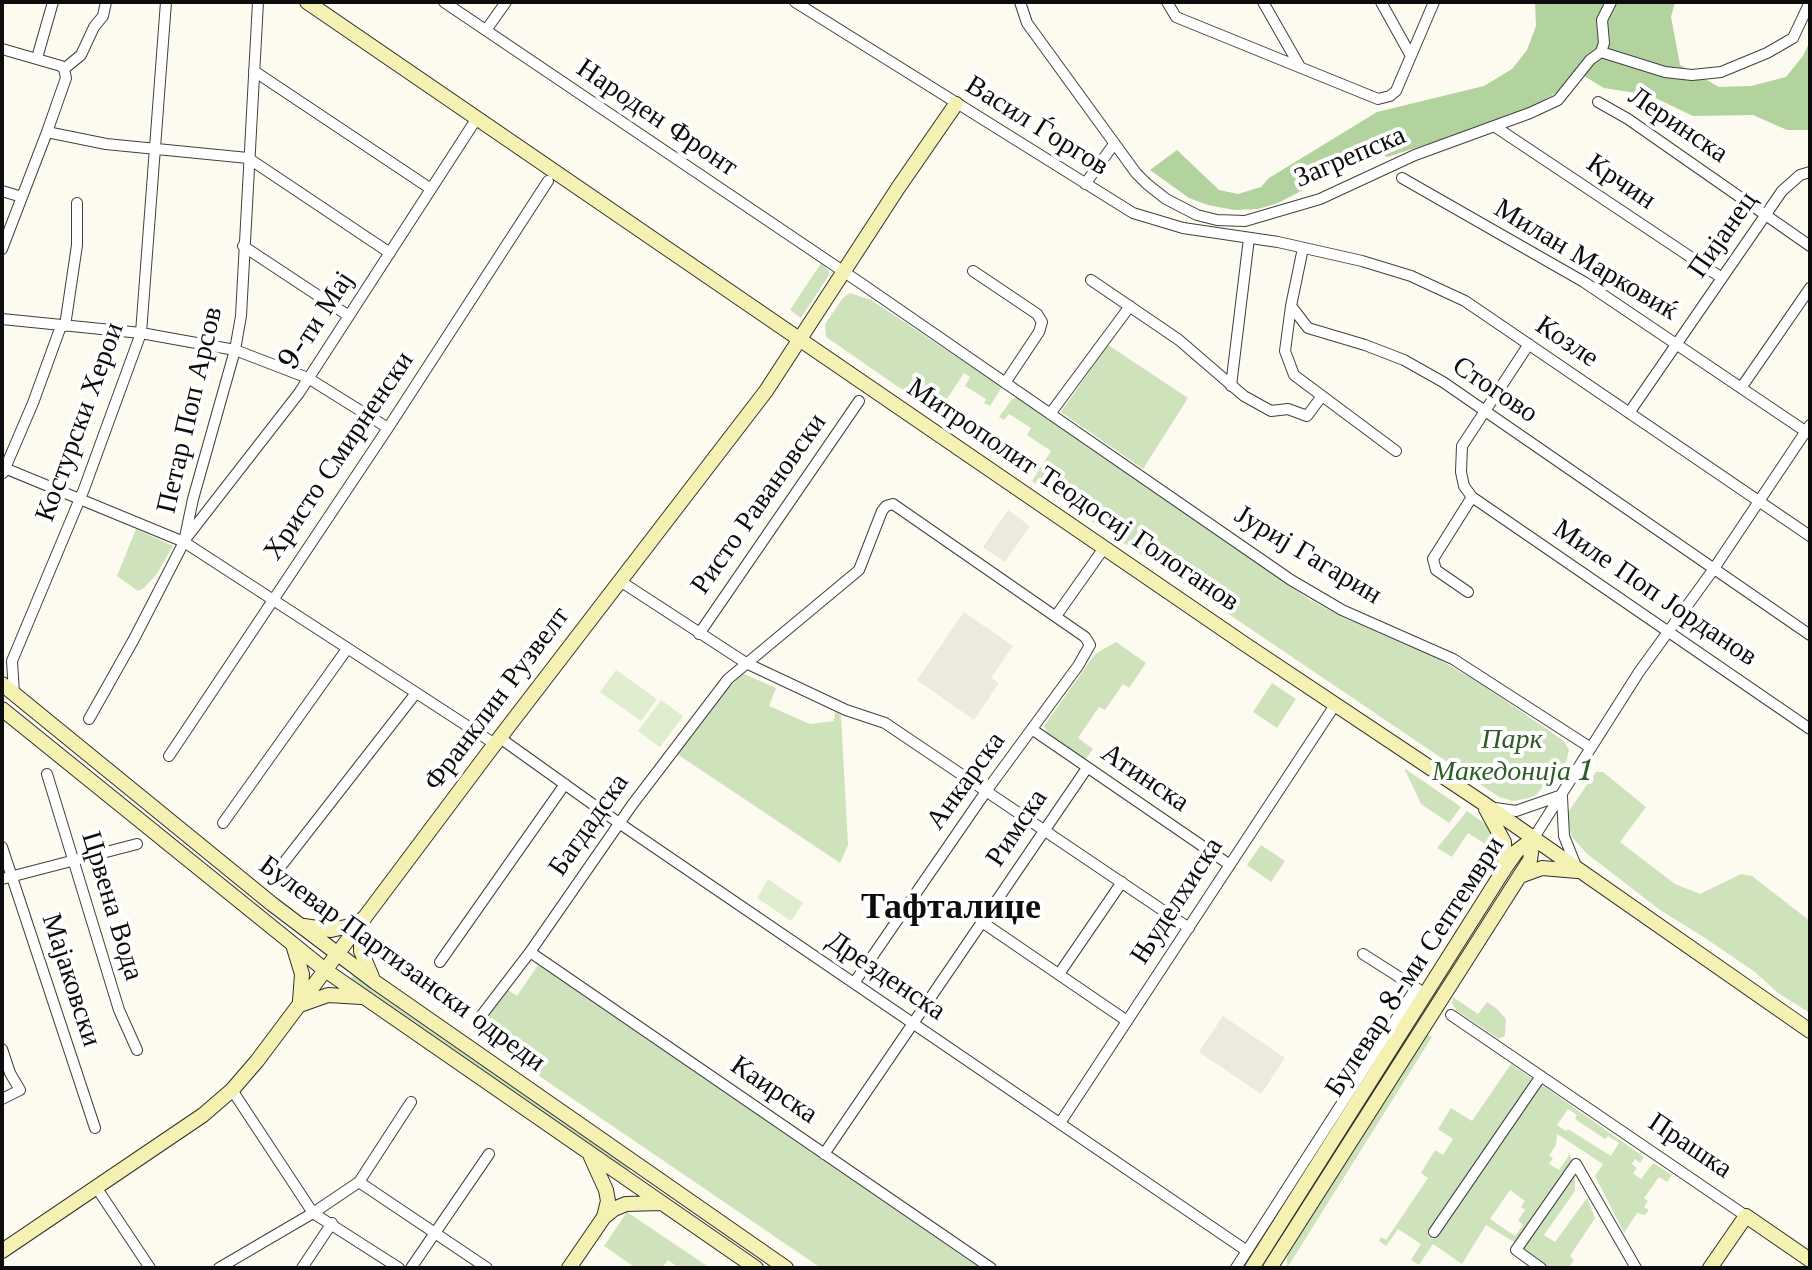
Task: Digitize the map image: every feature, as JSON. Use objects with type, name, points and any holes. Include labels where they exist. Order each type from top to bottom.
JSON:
[{"type":"street","points":[[37,58],[53,2]]},
{"type":"street","points":[[64,69],[81,55],[105,11],[106,2]]},
{"type":"street","name":"Костурски Херои","points":[[14,694],[11,672],[14,657],[80,499],[141,333],[166,2]]},
{"type":"street","name":"Петар Поп Арсов","points":[[89,719],[184,542],[235,350],[241,316],[258,2]]},
{"type":"street","name":"Митрополит Теодосиј Гологанов","points":[[307,2],[1104,548],[1483,803],[1810,1031]]},
{"type":"street","name":"Народен Фронт","points":[[444,2],[845,272]]},
{"type":"street","points":[[486,30],[506,2]]},
{"type":"street","name":"Васил Ѓоргов","points":[[795,2],[1133,213],[1204,233],[1273,242]]},
{"type":"street","name":"Загрепска","points":[[1020,2],[1027,23],[1114,144],[1147,184],[1181,208],[1207,218],[1245,221],[1320,199],[1415,155],[1558,100],[1590,60],[1601,52]]},
{"type":"street","points":[[1167,2],[1176,17],[1378,99],[1385,99],[1396,91],[1434,2]]},
{"type":"street","points":[[1263,2],[1299,65]]},
{"type":"street","points":[[1381,2],[1411,56]]},
{"type":"street","points":[[1611,2],[1602,20],[1604,36],[1601,52],[1665,72],[1692,75],[1721,72],[1767,53],[1793,38],[1810,2]]},
{"type":"street","points":[[2,49],[61,66],[66,78],[2,249]]},
{"type":"street","points":[[254,71],[431,189]]},
{"type":"street","name":"Леринска","points":[[1598,102],[1628,119],[1810,246]]},
{"type":"street","name":"Франклин Рузвелт","points":[[2,1251],[189,1125],[232,1090],[766,391],[956,104]]},
{"type":"street","name":"9-ти Мај","points":[[184,542],[308,378],[477,118]]},
{"type":"street","name":"Крчин","points":[[1494,126],[1722,278]]},
{"type":"street","points":[[47,132],[106,144],[248,158],[390,253]]},
{"type":"street","points":[[1085,184],[1114,144]]},
{"type":"street","name":"Пијанец","points":[[1629,413],[1766,215],[1792,181],[1810,172]]},
{"type":"street","name":"Милан Марковиќ","points":[[1402,178],[1584,282],[1809,430]]},
{"type":"street","name":"Христо Смирненски","points":[[169,756],[548,181]]},
{"type":"street","points":[[2,191],[22,197]]},
{"type":"street","points":[[3,470],[63,326],[77,245],[77,203]]},
{"type":"street","points":[[1231,386],[1249,238]]},
{"type":"street","name":"Козле","points":[[1273,242],[1386,268],[1434,285],[1465,301],[1810,536]]},
{"type":"street","points":[[243,246],[349,316]]},
{"type":"street","points":[[1303,248],[1285,342],[1287,361],[1294,375],[1396,451]]},
{"type":"street","points":[[973,271],[1037,314],[1042,322],[1039,332],[1005,383]]},
{"type":"street","name":"Јуриј Гагарин","points":[[845,272],[1291,580],[1342,610],[1453,659],[1591,748]]},
{"type":"street","points":[[1091,280],[1179,340],[1231,386],[1271,411],[1288,409],[1307,416],[1322,396]]},
{"type":"street","points":[[1741,388],[1810,288]]},
{"type":"street","points":[[1050,414],[1130,306]]},
{"type":"street","name":"Стогово","points":[[1291,306],[1308,328],[1404,360],[1484,410],[1810,635]]},
{"type":"street","points":[[2,319],[141,333],[235,350],[308,378],[388,428]]},
{"type":"street","points":[[1468,592],[1436,570],[1433,559],[1472,497],[1464,486],[1460,454],[1484,410],[1529,344]]},
{"type":"street","name":"Ристо Равановски","points":[[699,634],[859,401]]},
{"type":"street","points":[[1533,839],[1668,631],[1809,430]]},
{"type":"street","name":"Дрезденска","points":[[3,470],[184,542],[416,693],[565,784],[1247,1251]]},
{"type":"street","name":"Миле Поп Јорданов","points":[[1472,497],[1810,729]]},
{"type":"street","name":"Анкарска","points":[[746,663],[860,568],[882,511],[893,504],[1088,639],[1090,645],[1078,666],[987,790],[854,983]]},
{"type":"street","points":[[1056,616],[1104,548]]},
{"type":"street","points":[[620,581],[746,663],[846,710],[885,723],[1189,928]]},
{"type":"street","points":[[223,823],[347,649]]},
{"type":"street","points":[[2,665],[14,657]]},
{"type":"street","name":"Багдадска","points":[[478,1020],[530,952],[619,823],[728,679],[746,663]]},
{"type":"street","name":"Булевар Партизански одреди","points":[[2,684],[337,954],[786,1268]]},
{"type":"street","points":[[278,870],[416,693]]},
{"type":"street","name":"Њуделхиска","points":[[1060,1123],[1335,705]]},
{"type":"street","name":"Булевар Партизански одреди","points":[[2,709],[325,970],[756,1268]]},
{"type":"street","name":"Атинска","points":[[1033,730],[1230,865]]},
{"type":"street","name":"Римска","points":[[824,1154],[1087,768]]},
{"type":"street","name":"Црвена Вода","points":[[47,774],[119,1010],[137,1050]]},
{"type":"street","points":[[440,962],[565,784]]},
{"type":"street","points":[[1483,803],[1501,810],[1516,811],[1562,795]]},
{"type":"street","points":[[1519,877],[1542,868],[1578,871],[1564,836],[1562,795]]},
{"type":"street","points":[[1483,803],[1504,842],[1505,868]]},
{"type":"street","name":"Булевар 8-ми Септември","points":[[1252,1268],[1421,991],[1517,851],[1533,839]]},
{"type":"street","name":"Булевар 8-ми Септември","points":[[1270,1268],[1530,860],[1533,839]]},
{"type":"street","points":[[7,878],[137,844]]},
{"type":"street","name":"Мајаковски","points":[[2,847],[7,878],[95,1128]]},
{"type":"street","points":[[1059,974],[1122,882]]},
{"type":"street","points":[[300,926],[331,930],[361,920],[361,951],[375,982]]},
{"type":"street","points":[[982,922],[1127,1021]]},
{"type":"street","points":[[292,944],[302,974],[299,1005],[331,994],[364,998]]},
{"type":"street","name":"Каирска","points":[[530,952],[991,1268]]},
{"type":"street","points":[[1236,1268],[1421,991],[1363,954]]},
{"type":"street","points":[[1429,1020],[1439,1015],[1451,1015],[1446,1004],[1447,993]]},
{"type":"street","name":"Прашка","points":[[1451,1015],[1810,1260]]},
{"type":"street","points":[[2,1049],[20,1090],[2,1099]]},
{"type":"street","points":[[1434,1232],[1541,1076]]},
{"type":"street","points":[[232,1090],[313,1213],[399,1268]]},
{"type":"street","points":[[219,1268],[359,1182],[411,1102]]},
{"type":"street","points":[[569,1268],[604,1217],[608,1201],[599,1170],[588,1153]]},
{"type":"street","points":[[411,1268],[489,1154]]},
{"type":"street","points":[[1541,1268],[1516,1250],[1576,1164],[1636,1268]]},
{"type":"street","points":[[359,1182],[487,1268]]},
{"type":"street","points":[[96,1187],[150,1268]]},
{"type":"street","points":[[604,1217],[626,1204],[661,1203]]},
{"type":"street","points":[[1710,1268],[1746,1216]]},
{"type":"street","points":[[302,1268],[332,1223]]},
{"type":"street","points":[[1254,1240],[1270,1240]]},
{"type":"green space","points":[[1535,2],[1675,2],[1671,17],[1680,65],[1719,87],[1751,86],[1786,77],[1803,56],[1810,41],[1810,130],[1787,130],[1753,115],[1693,116],[1649,95],[1604,88],[1584,76],[1524,112],[1497,122],[1387,157],[1376,150],[1351,157],[1314,176],[1303,190],[1258,209],[1234,210],[1208,205],[1189,198],[1150,170],[1177,150],[1219,190],[1238,194],[1261,187],[1269,178],[1377,112],[1484,86],[1512,69],[1527,50],[1536,26]]},
{"type":"green space","points":[[821,263],[829,275],[801,318],[790,310]]},
{"type":"green space","points":[[850,293],[871,300],[1002,387],[990,406],[984,403],[986,399],[965,386],[970,377],[964,373],[939,411],[981,438],[978,442],[826,337],[825,324]]},
{"type":"green space","points":[[1108,345],[1188,398],[1143,469],[1061,412]]},
{"type":"green space","name":"Парк Македонија 1","points":[[1017,397],[1310,600],[1437,658],[1481,684],[1564,741],[1569,750],[1566,762],[1536,795],[1513,801],[1499,797],[1032,481],[1051,451],[1027,435],[1031,428],[1009,414],[1004,420],[999,417]]},
{"type":"green space","points":[[136,529],[173,546],[156,575],[138,591],[117,576]]},
{"type":"green space","points":[[1116,642],[1146,663],[1129,688],[1123,684],[1105,710],[1099,707],[1078,738],[1093,749],[1085,760],[1048,734],[1044,726],[1095,654]]},
{"type":"green space","points":[[616,670],[657,699],[641,721],[600,692]]},
{"type":"green space","points":[[742,673],[776,688],[769,706],[810,724],[834,721],[835,712],[841,715],[848,845],[840,863],[677,754],[711,707]]},
{"type":"green space","points":[[1272,683],[1296,699],[1277,728],[1253,712]]},
{"type":"green space","points":[[661,700],[683,716],[660,747],[638,731]]},
{"type":"green space","points":[[1404,768],[1461,807],[1449,823],[1421,804]]},
{"type":"green space","points":[[1596,772],[1603,772],[1646,807],[1620,842],[1675,884],[1700,894],[1741,874],[1752,876],[1810,921],[1810,1013],[1778,993],[1755,972],[1660,910],[1586,853],[1572,837],[1567,822],[1568,812]]},
{"type":"green space","points":[[1467,811],[1491,828],[1499,853],[1468,833],[1452,857],[1437,848]]},
{"type":"green space","points":[[1261,845],[1285,861],[1271,882],[1247,865]]},
{"type":"green space","points":[[768,879],[803,903],[791,921],[757,898]]},
{"type":"green space","points":[[538,965],[982,1268],[821,1268],[473,1031],[504,987],[517,996]]},
{"type":"green space","points":[[353,976],[630,1168],[627,1174],[349,980]]},
{"type":"green space","points":[[1453,997],[1478,1014],[1487,1002],[1496,1008],[1506,1019],[1505,1036],[1499,1039],[1459,1012],[1452,1005]]},
{"type":"green space","points":[[1425,1033],[1432,1037],[1287,1268],[1290,1248]]},
{"type":"green space","points":[[1511,1064],[1531,1078],[1532,1083],[1428,1236],[1433,1239],[1542,1085],[1644,1157],[1640,1163],[1635,1159],[1632,1164],[1637,1168],[1633,1173],[1641,1179],[1653,1163],[1672,1175],[1667,1182],[1659,1177],[1644,1198],[1648,1201],[1644,1207],[1649,1210],[1645,1215],[1637,1213],[1624,1233],[1595,1176],[1603,1164],[1557,1134],[1549,1164],[1559,1170],[1570,1154],[1572,1163],[1519,1245],[1486,1225],[1462,1264],[1433,1244],[1419,1265],[1411,1260],[1421,1244],[1398,1229],[1386,1246],[1379,1241],[1381,1237],[1386,1240],[1428,1178],[1421,1173],[1435,1150],[1443,1155],[1453,1139],[1438,1129],[1451,1108],[1472,1121]],"holes":[[[1568,1109],[1577,1115],[1575,1119],[1605,1139],[1608,1136],[1619,1143],[1611,1156],[1557,1125]],[[1510,1190],[1525,1201],[1521,1207],[1525,1210],[1518,1220],[1523,1225],[1515,1236],[1490,1219]]]},
{"type":"green space","points":[[1575,1173],[1575,1191],[1544,1235],[1555,1242],[1587,1198],[1595,1218],[1570,1256],[1574,1260],[1569,1268],[1549,1268],[1521,1250]]},
{"type":"green space","points":[[627,1212],[710,1268],[679,1268],[668,1260],[662,1268],[636,1268],[604,1246]]},
{"type":"shaded area","points":[[1008,510],[1030,526],[1005,562],[983,547]]},
{"type":"shaded area","points":[[964,612],[1013,646],[991,678],[999,683],[974,720],[917,680]]},
{"type":"shaded area","points":[[1223,1016],[1285,1058],[1261,1094],[1199,1052]]},
{"type":"district","name":"Тафталиџе","points":[[951,908]]}]
